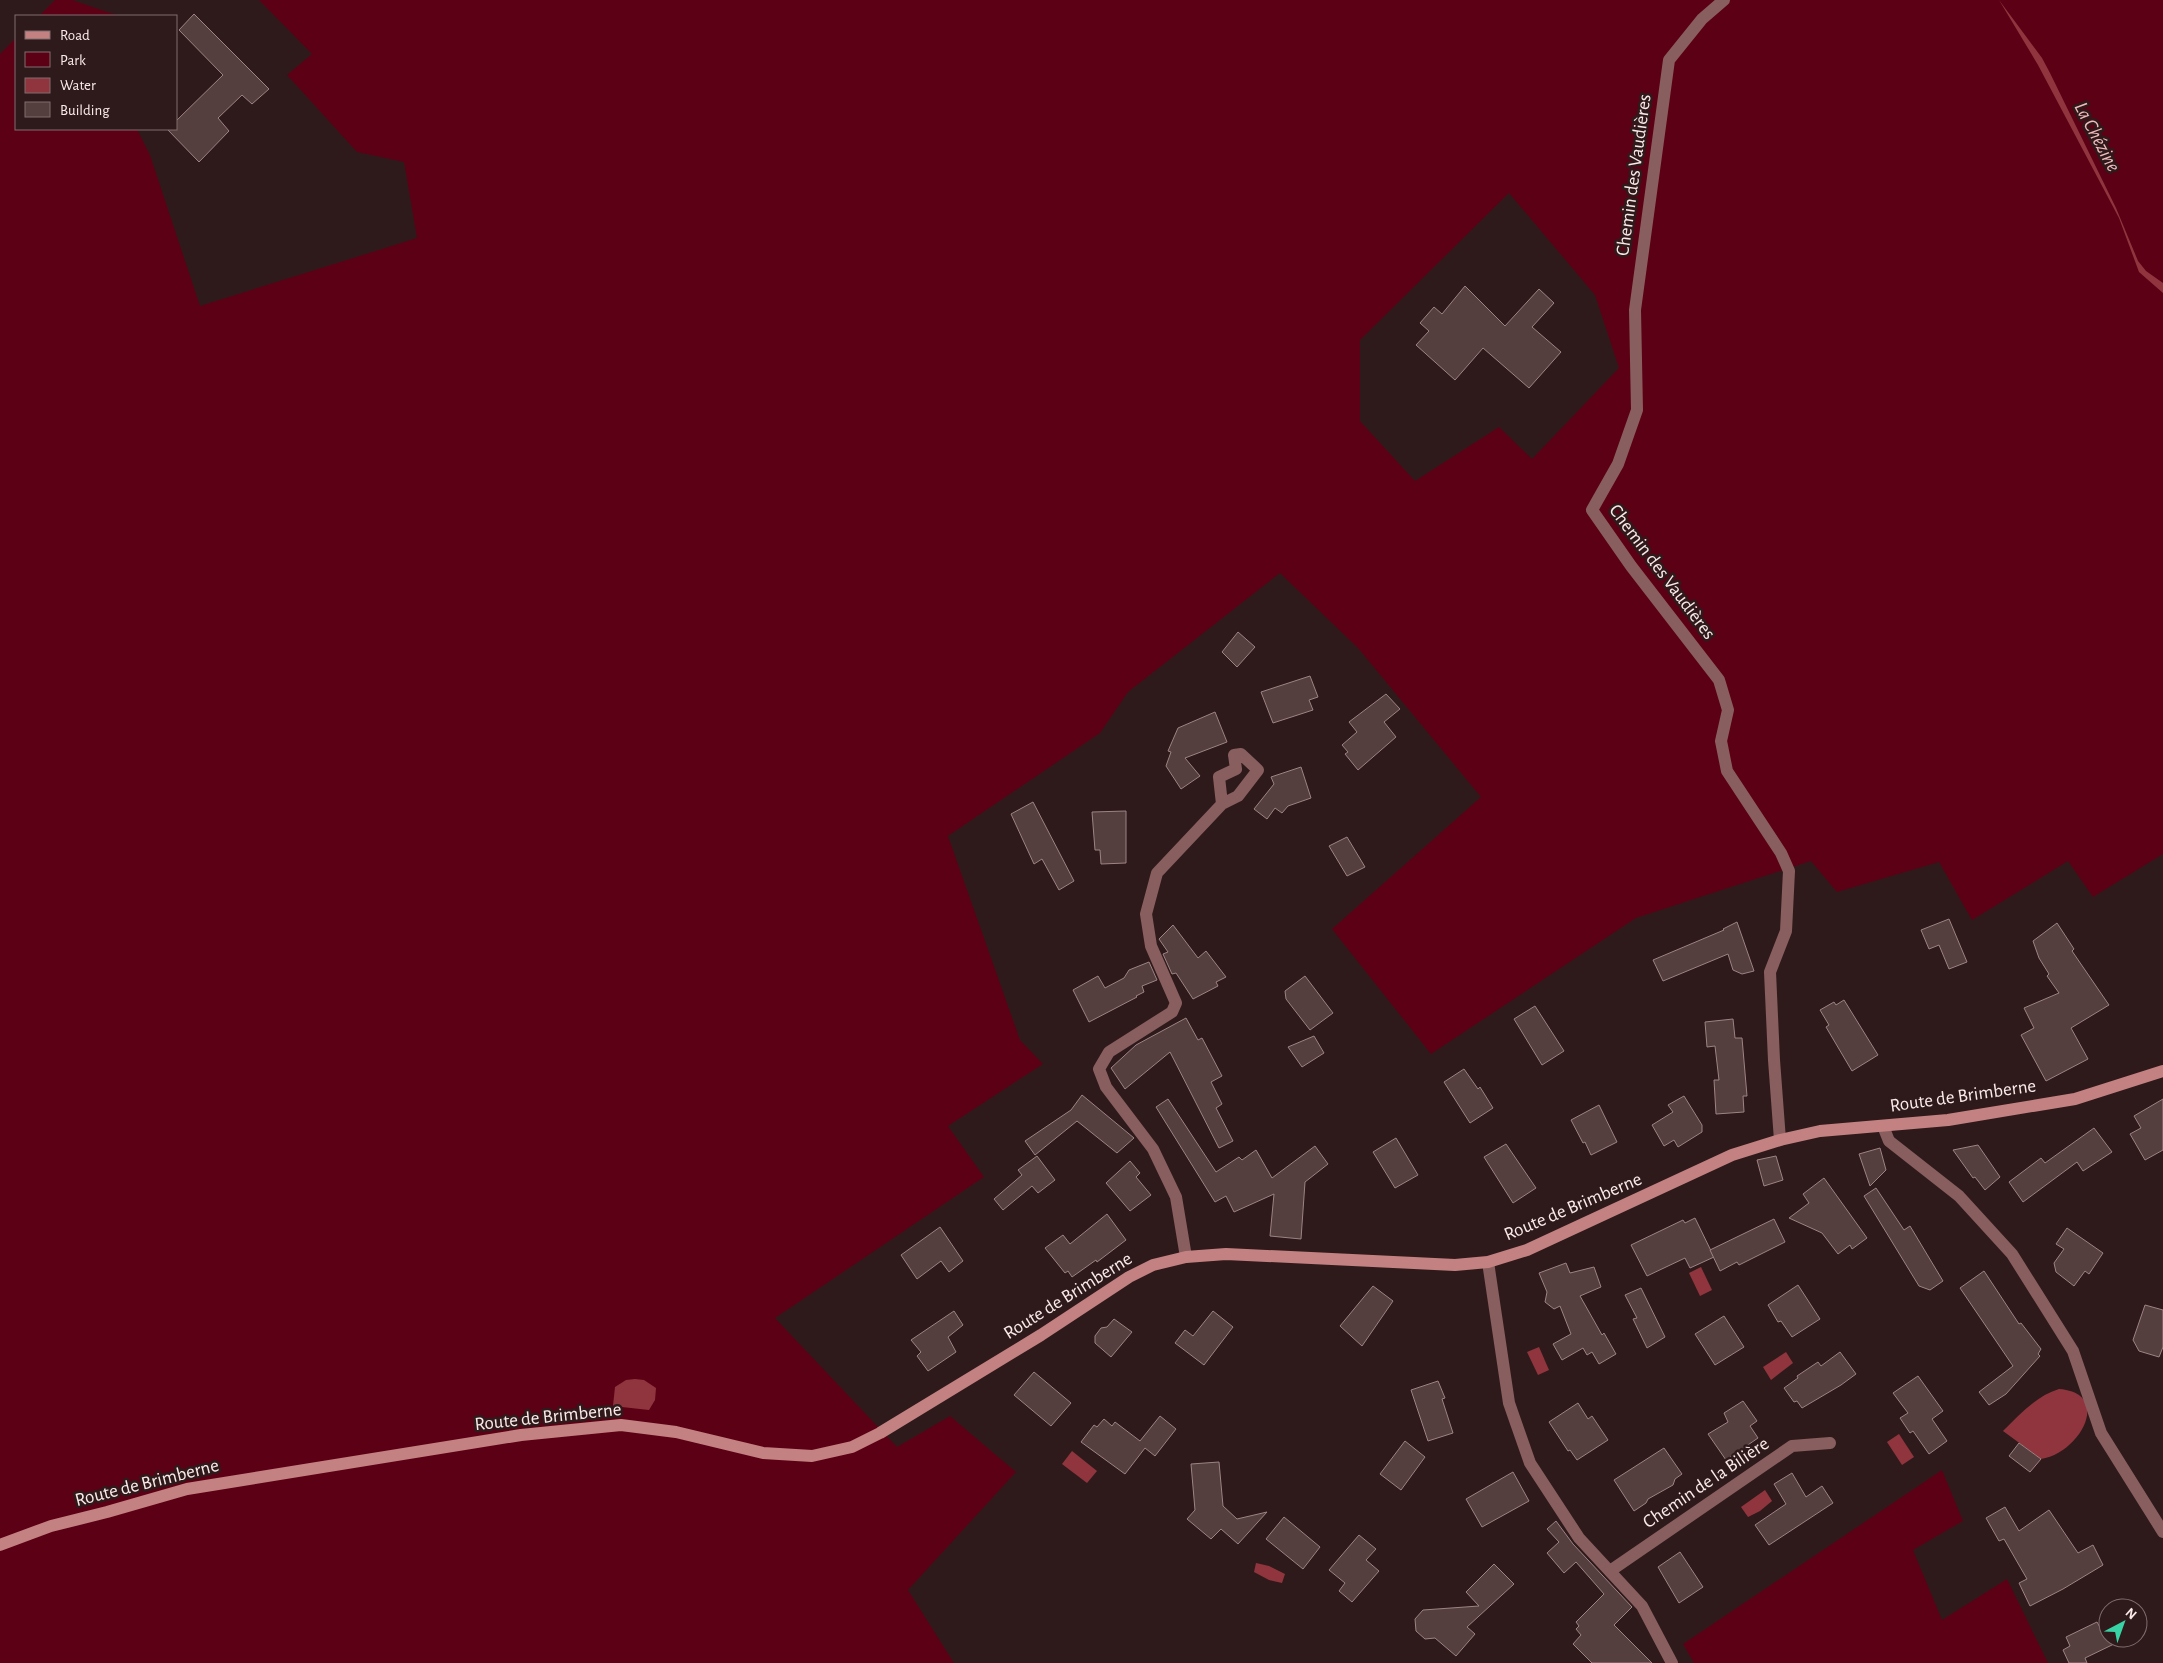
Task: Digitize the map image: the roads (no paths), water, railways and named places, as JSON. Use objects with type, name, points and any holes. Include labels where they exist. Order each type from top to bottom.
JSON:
[{"type":"street","name":"Chemin des Vaudières","points":[[1724,0],[1702,19],[1669,60],[1635,310],[1637,410],[1618,464],[1592,510],[1631,566],[1719,680],[1728,710],[1721,741],[1727,771],[1781,853],[1789,871],[1786,931],[1770,972],[1780,1140]]},
{"type":"street","points":[[1186,1257],[1176,1197],[1153,1149],[1106,1086],[1099,1069],[1109,1052],[1172,1012],[1176,1002],[1151,946],[1146,914],[1157,873],[1222,804]]},
{"type":"street","name":"Route de Brimberne","points":[[0,1545],[51,1526],[107,1512],[187,1488],[521,1435],[621,1425],[676,1432],[762,1453],[812,1456],[852,1447],[880,1433],[1041,1335],[1129,1276],[1153,1265],[1186,1257],[1234,1254],[1455,1265],[1488,1262],[1528,1250],[1732,1155],[1780,1140],[1820,1131],[1948,1120],[2074,1099],[2163,1071]]},
{"type":"street","points":[[1883,1126],[1890,1141],[1959,1196],[2012,1254],[2073,1351],[2100,1433],[2163,1532]]},
{"type":"street","points":[[1488,1262],[1509,1403],[1530,1463],[1579,1538],[1642,1606],[1672,1663]]},
{"type":"street","name":"Chemin de la Bilière","points":[[1610,1571],[1792,1446],[1830,1443]]},
{"type":"water","points":[[1999,0],[2042,58],[2116,208],[2138,261],[2146,271],[2163,283],[2163,293],[2139,272],[2119,218],[2038,65]]},
{"type":"water","points":[[1701,1267],[1712,1290],[1700,1296],[1689,1273]]},
{"type":"water","points":[[1539,1347],[1549,1370],[1538,1375],[1527,1352]]},
{"type":"water","points":[[1786,1352],[1793,1363],[1771,1380],[1763,1367]]},
{"type":"water","points":[[626,1380],[644,1380],[656,1388],[655,1400],[649,1410],[613,1406],[615,1387]]},
{"type":"water","points":[[2059,1389],[2075,1393],[2084,1401],[2087,1411],[2085,1423],[2078,1435],[2068,1446],[2055,1454],[2041,1459],[2003,1431],[2035,1401]]},
{"type":"water","points":[[1899,1434],[1914,1457],[1902,1465],[1887,1442]]},
{"type":"water","points":[[1072,1451],[1097,1471],[1087,1483],[1062,1464]]},
{"type":"water","points":[[1765,1490],[1772,1501],[1760,1511],[1748,1517],[1741,1507]]},
{"type":"water","points":[[1256,1563],[1269,1566],[1285,1574],[1282,1583],[1269,1580],[1254,1572]]},
{"type":"water label","name":"La Chézine","points":[[2097,137]]}]
